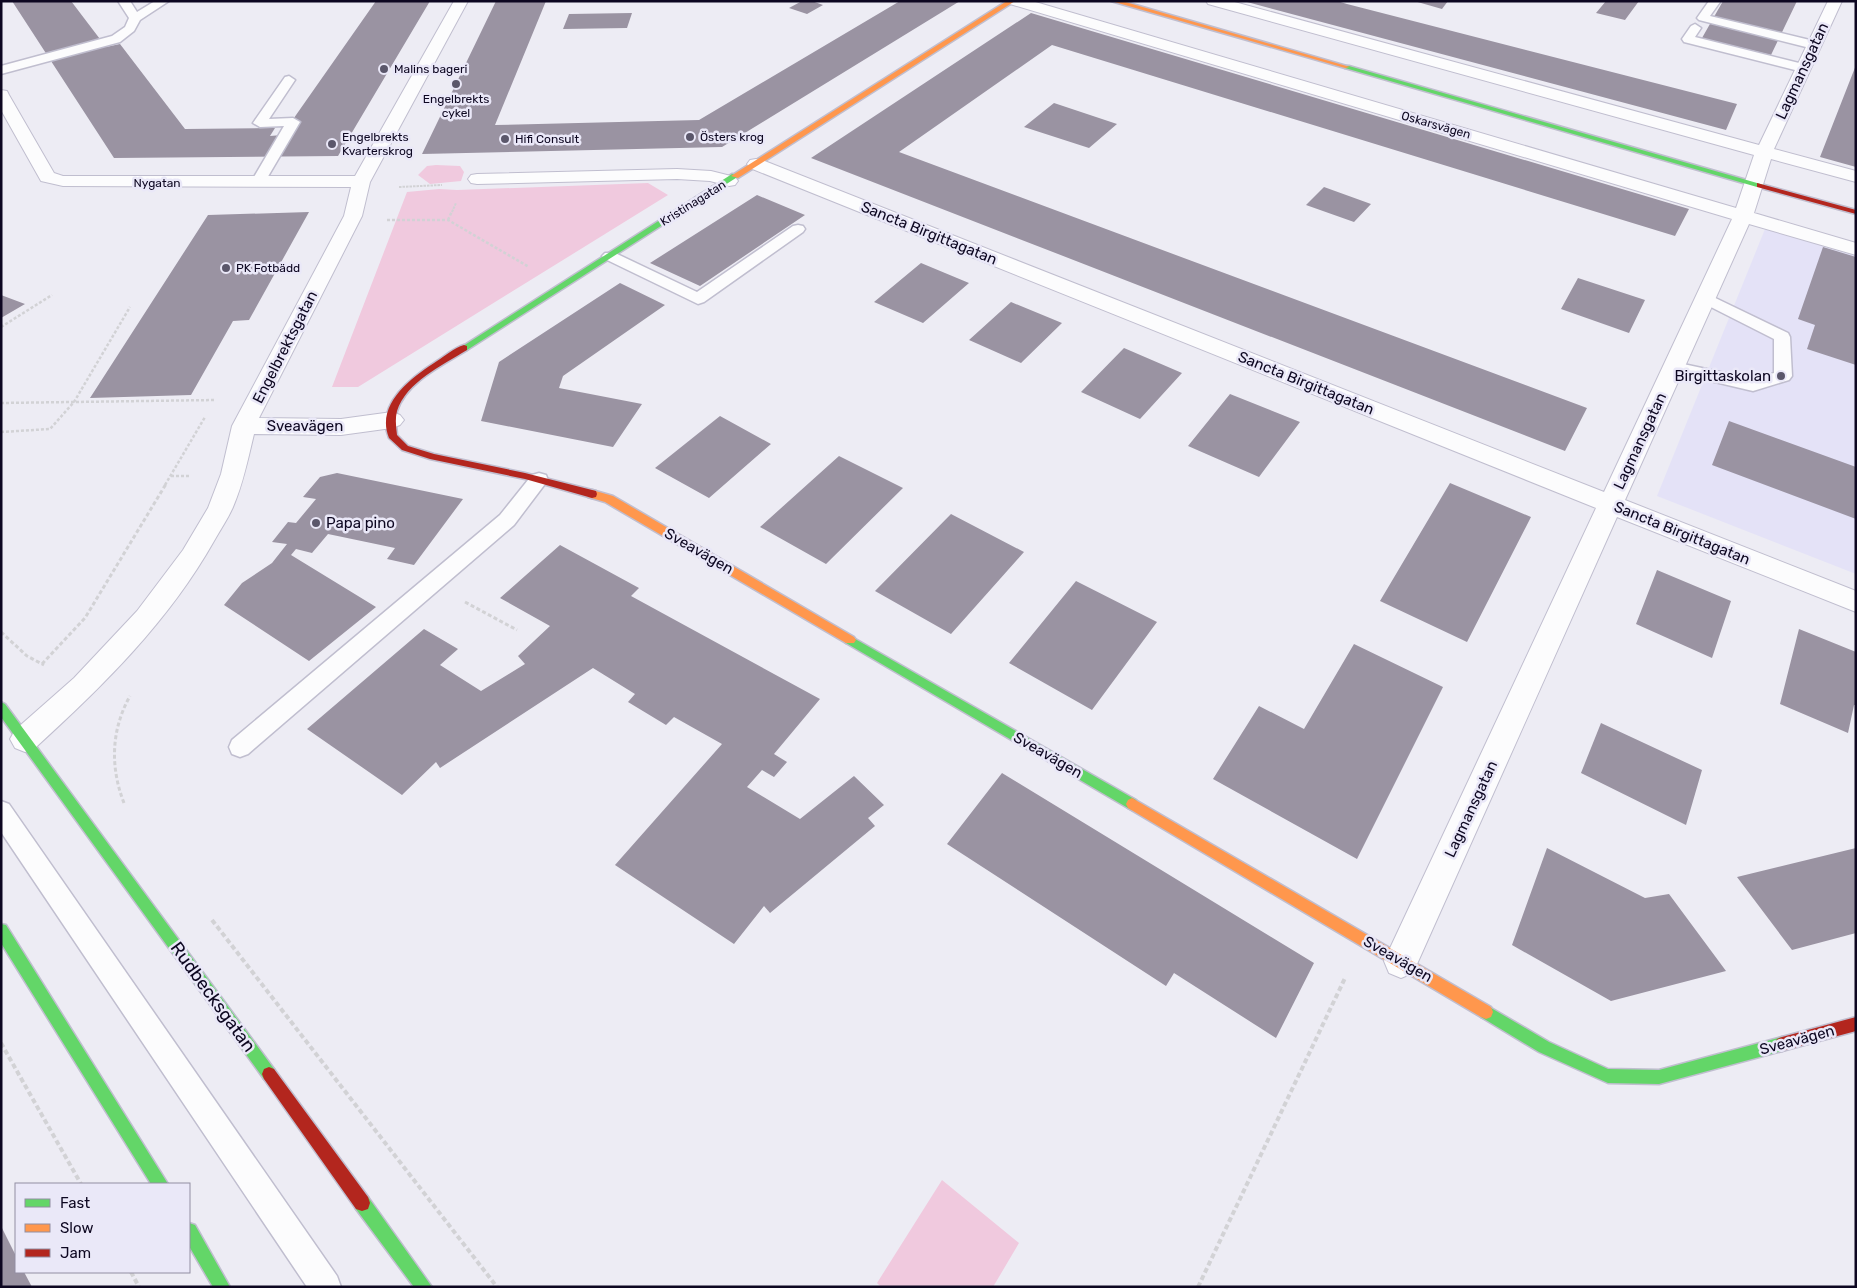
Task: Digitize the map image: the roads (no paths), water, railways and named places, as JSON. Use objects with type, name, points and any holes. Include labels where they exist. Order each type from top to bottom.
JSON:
[{"type":"street","name":"Engelbrektsgatan","points":[[24,739],[84,686],[147,618],[192,557],[220,508],[233,474],[244,426],[353,216],[361,182],[461,1]]},
{"type":"street","name":"Kristinagatan","points":[[392,420],[392,412],[403,393],[428,371],[1014,1]]},
{"type":"street","name":"Oskarsvägen","points":[[1014,1],[1856,249]]},
{"type":"street","points":[[1114,1],[1856,212]]},
{"type":"street","points":[[1213,1],[1234,4],[1856,177]]},
{"type":"street","name":"Lagmansgatan","points":[[1401,961],[1743,216],[1764,152],[1835,1]]},
{"type":"street","name":"Nygatan","points":[[1,95],[47,177],[63,181],[86,183],[361,182]]},
{"type":"street","name":"Sancta Birgittagatan","points":[[756,164],[1856,602]]},
{"type":"street","points":[[477,180],[677,174],[712,176],[729,181]]},
{"type":"street","name":"Sveavägen","points":[[244,426],[341,427],[392,420],[392,436],[405,448],[433,457],[539,480],[609,499],[1401,961],[1544,1047],[1608,1076],[1659,1077],[1856,1024]]},
{"type":"street","name":"Rudbecksgatan","points":[[1,707],[424,1287]]},
{"type":"street","points":[[1,930],[159,1183]]},
{"type":"street","points":[[190,1234],[222,1287]]},
{"type":"lane","points":[[124,1],[135,18]]},
{"type":"lane","points":[[1,70],[116,39],[130,29],[135,18],[164,1]]},
{"type":"lane","points":[[1714,2],[1703,18],[1814,45]]},
{"type":"lane","points":[[1695,28],[1688,40],[1804,68]]},
{"type":"lane","points":[[258,182],[293,122],[260,123],[289,80]]},
{"type":"lane","points":[[610,256],[698,299],[798,229]]},
{"type":"lane","points":[[1674,367],[1753,385],[1783,376],[1782,337],[1705,298]]},
{"type":"lane","points":[[240,747],[507,520],[539,480]]},
{"type":"lane","points":[[1,812],[326,1287]]},
{"type":"place","name":"Malins bageri","points":[[384,69]]},
{"type":"place","name":"Engelbrekts cykel","points":[[456,84]]},
{"type":"place","name":"Östers krog","points":[[690,137]]},
{"type":"place","name":"Hifi Consult","points":[[505,139]]},
{"type":"place","name":"Engelbrekts Kvarterskrog","points":[[332,144]]},
{"type":"place","name":"PK Fotbädd","points":[[226,268]]},
{"type":"place","name":"Birgittaskolan","points":[[1781,376]]},
{"type":"place","name":"Papa pino","points":[[316,523]]}]
